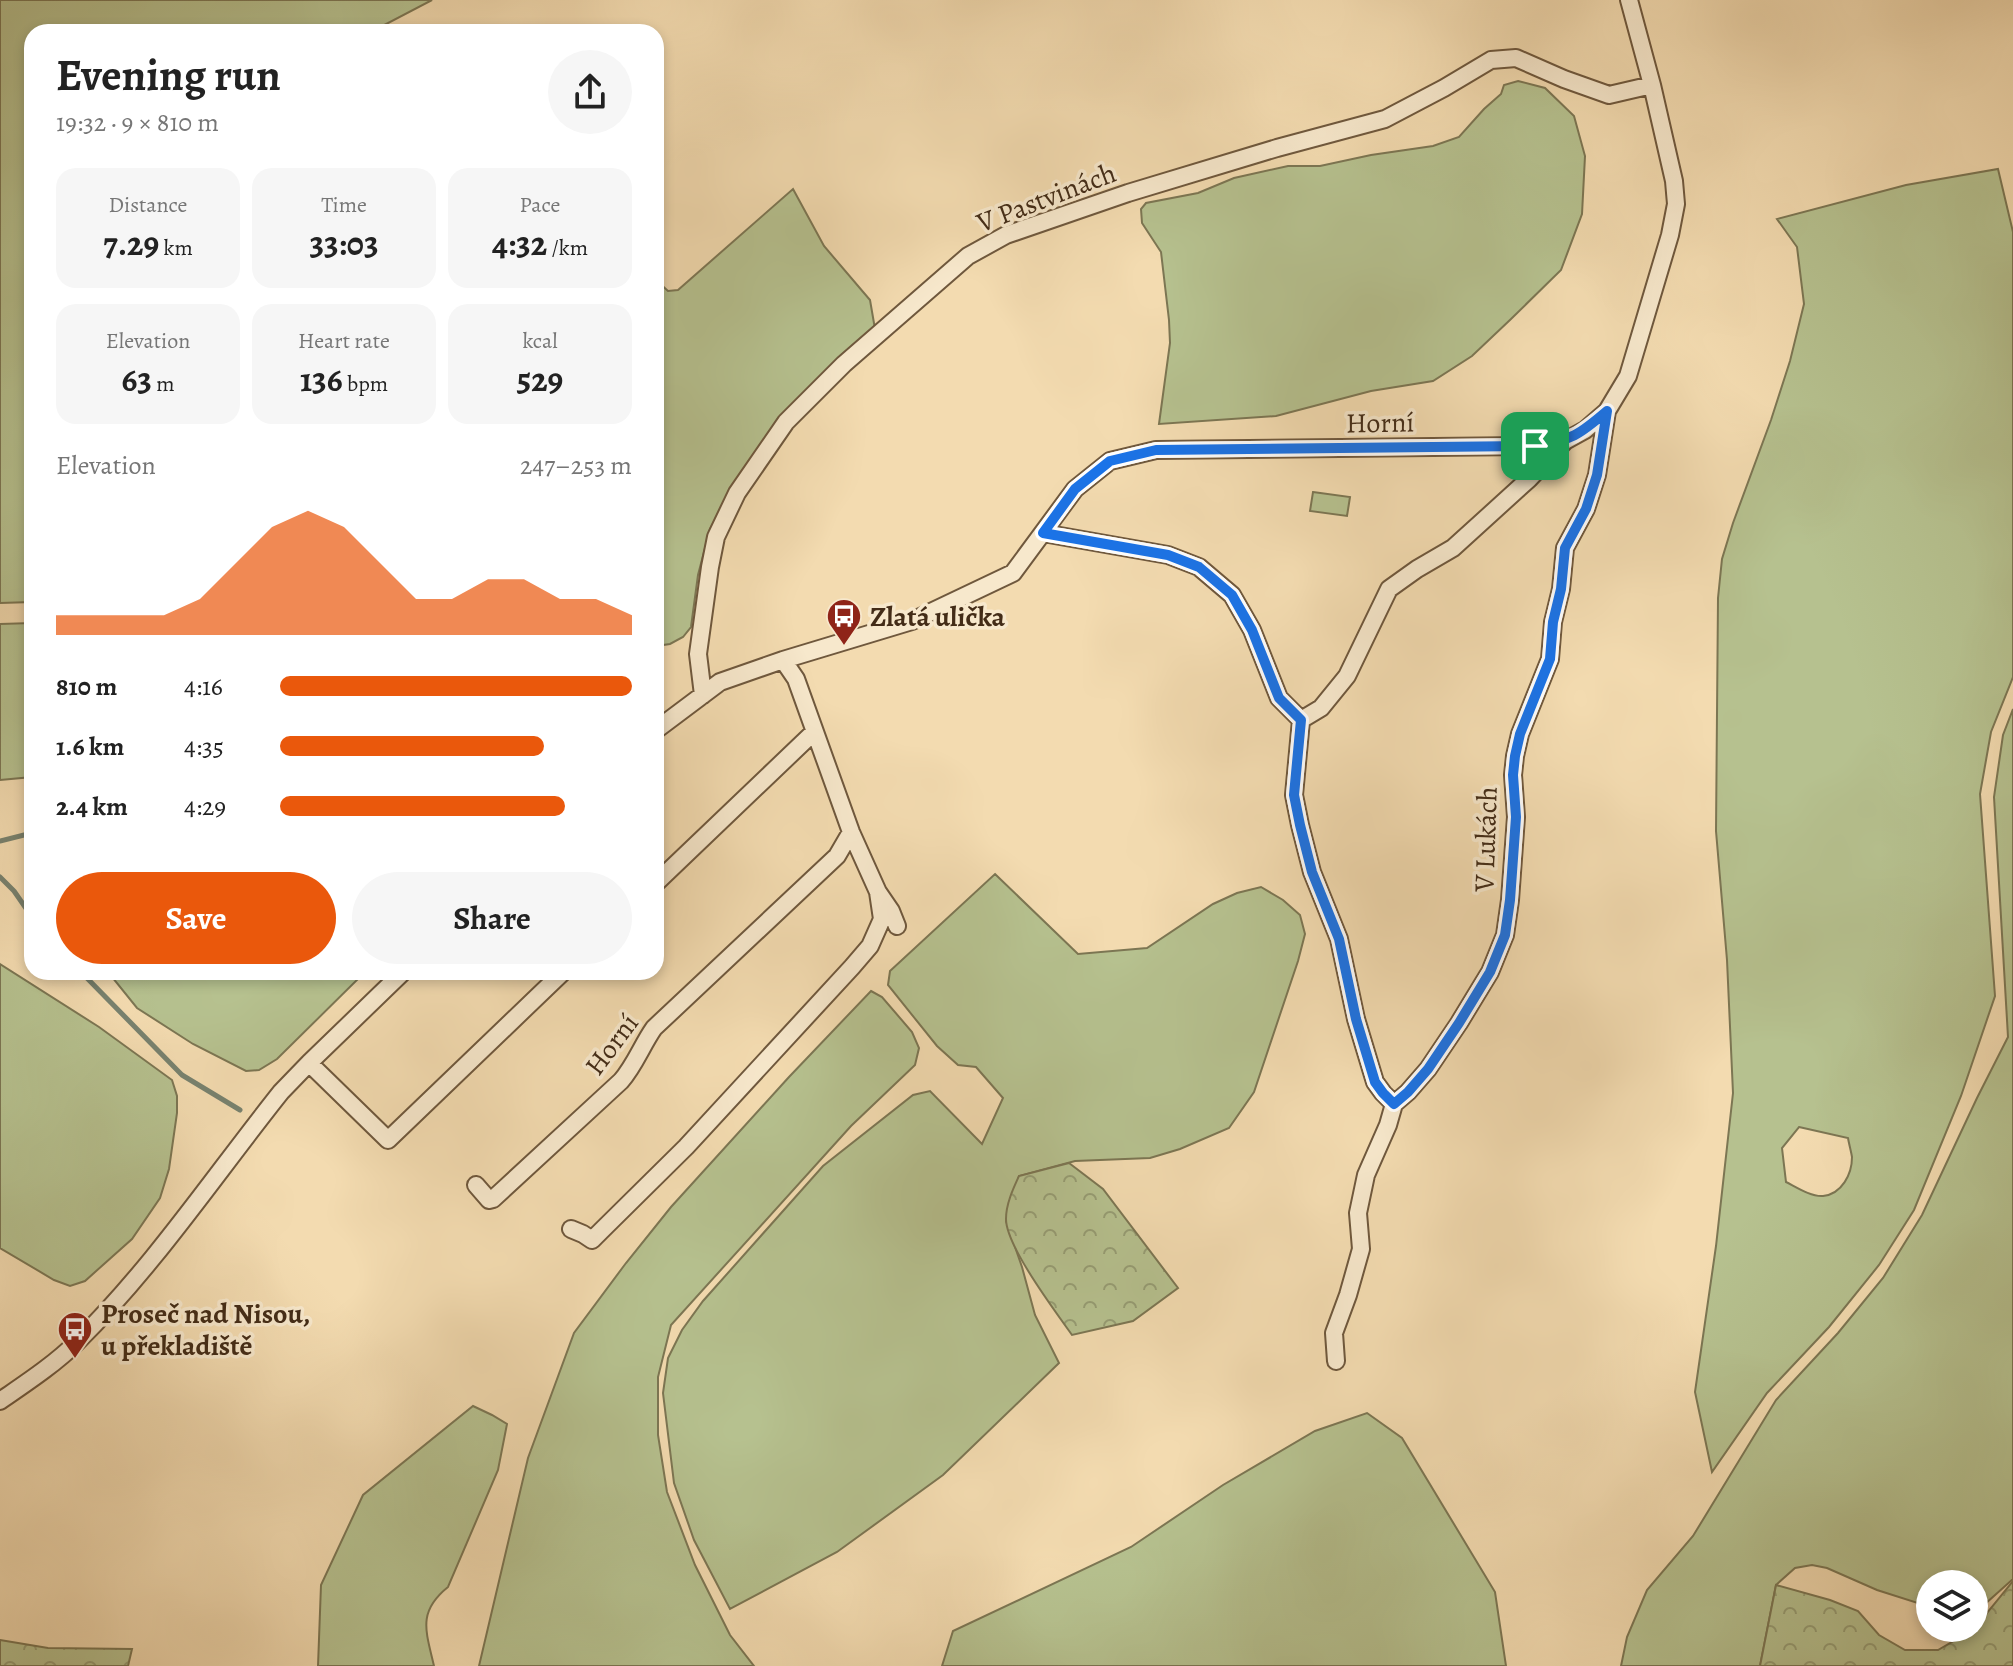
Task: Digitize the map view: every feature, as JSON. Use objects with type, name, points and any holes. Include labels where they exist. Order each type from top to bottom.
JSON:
[{"type":"street","name":"Horní","points":[[664,724],[720,682],[912,621],[1013,573],[1075,489],[1110,461],[1156,450],[1535,446],[1565,441],[1585,430],[1607,411],[1628,376],[1670,235],[1676,204],[1674,181],[1652,85],[1629,0]]},
{"type":"street","name":"V Pastvinách","points":[[703,695],[698,654],[710,567],[716,537],[737,493],[786,422],[844,364],[968,256],[1006,235],[1128,193],[1385,119],[1491,60],[1516,58],[1609,95],[1652,85]]},
{"type":"street","name":"V Lukách","points":[[1336,1361],[1334,1333],[1361,1249],[1358,1213],[1366,1175],[1394,1104],[1428,1069],[1459,1023],[1490,972],[1505,935],[1516,817],[1515,756],[1520,734],[1550,659],[1565,548],[1586,509],[1597,475],[1607,411]]},
{"type":"street","points":[[1301,720],[1321,708],[1347,676],[1389,589],[1453,548],[1529,479],[1565,441]]},
{"type":"street","points":[[1043,533],[1168,555],[1199,567],[1232,595],[1252,630],[1279,698],[1301,720]]},
{"type":"street","points":[[783,660],[796,679],[851,832],[897,926]]},
{"type":"street","points":[[1301,720],[1294,795],[1300,825],[1312,872],[1339,939],[1356,1019],[1375,1082],[1394,1104]]},
{"type":"street","points":[[664,875],[814,732]]},
{"type":"street","name":"Horní","points":[[476,1185],[489,1200],[493,1199],[621,1081],[654,1028],[837,856],[851,832]]},
{"type":"street","points":[[571,1229],[583,1234],[589,1245],[686,1147],[852,967],[870,946],[882,919],[878,892]]},
{"type":"street","points":[[0,1401],[75,1344],[131,1285],[263,1115],[309,1063],[395,980]]},
{"type":"street","points":[[309,1063],[388,1140],[555,980]]},
{"type":"green space","points":[[0,0],[432,0],[386,24],[24,24],[24,602],[0,603]]},
{"type":"green space","points":[[1518,81],[1545,88],[1574,116],[1585,156],[1582,214],[1561,270],[1511,319],[1472,356],[1433,381],[1371,391],[1276,416],[1159,424],[1170,343],[1169,320],[1161,252],[1142,223],[1141,209],[1146,203],[1198,193],[1234,178],[1288,166],[1320,166],[1433,146],[1459,137],[1501,94],[1504,85]]},
{"type":"green space","points":[[1998,169],[2013,232],[2013,677],[1991,732],[1980,794],[1995,996],[1961,1096],[1914,1210],[1879,1265],[1829,1327],[1767,1393],[1712,1472],[1695,1392],[1716,1246],[1733,1093],[1727,960],[1716,831],[1718,598],[1722,559],[1790,361],[1804,304],[1797,247],[1777,219],[1906,185]],"holes":[[[1799,1127],[1848,1138],[1852,1157],[1850,1170],[1845,1182],[1836,1191],[1818,1196],[1786,1182],[1782,1148]]]},
{"type":"green space","points":[[793,189],[824,246],[870,300],[875,329],[789,408],[731,489],[710,529],[698,575],[691,627],[683,637],[664,645],[664,287],[668,291],[678,290]]},
{"type":"green space","points":[[1313,492],[1350,497],[1347,516],[1310,511]]},
{"type":"green space","points":[[24,623],[24,778],[0,780],[0,624]]},
{"type":"green space","points":[[2013,709],[2013,1579],[1988,1601],[1988,1570],[1916,1570],[1916,1603],[1877,1590],[1827,1568],[1812,1565],[1795,1568],[1776,1585],[1760,1666],[1621,1666],[1627,1637],[1647,1590],[1693,1536],[1776,1400],[1838,1333],[1883,1278],[1922,1215],[2008,1037],[1994,797],[2003,735]]},
{"type":"green space","points":[[995,874],[1078,954],[1147,948],[1213,904],[1237,893],[1261,887],[1283,900],[1300,915],[1305,934],[1254,1092],[1229,1128],[1180,1149],[1150,1158],[1075,1161],[1019,1176],[1006,1221],[1035,1315],[1059,1363],[943,1475],[837,1552],[730,1609],[694,1540],[674,1483],[663,1393],[668,1358],[682,1330],[703,1301],[823,1166],[913,1095],[930,1091],[982,1144],[1003,1098],[976,1067],[958,1065],[937,1046],[888,985],[890,971]]},
{"type":"green space","points":[[0,964],[99,1027],[172,1080],[177,1096],[177,1113],[169,1169],[160,1198],[132,1239],[85,1281],[70,1286],[54,1280],[0,1248]]},
{"type":"green space","points":[[114,980],[357,980],[277,1059],[259,1070],[246,1071],[193,1044],[137,1008]]},
{"type":"green space","points":[[871,991],[882,997],[912,1032],[919,1048],[915,1065],[851,1126],[671,1325],[658,1377],[658,1435],[667,1492],[695,1565],[730,1635],[754,1666],[479,1666],[528,1458],[574,1333],[671,1207]]},
{"type":"green space","points":[[1069,1163],[1103,1189],[1178,1288],[1133,1321],[1072,1335],[1022,1261],[1008,1231],[1006,1219],[1019,1176]]},
{"type":"green space","points":[[473,1406],[507,1424],[498,1470],[448,1587],[438,1596],[428,1614],[427,1632],[434,1666],[318,1666],[321,1585],[363,1495]]},
{"type":"green space","points":[[1367,1413],[1402,1438],[1495,1592],[1506,1666],[942,1666],[953,1631],[1131,1547],[1223,1485],[1315,1431]]},
{"type":"green space","points":[[2013,1581],[2013,1666],[1760,1666],[1776,1585],[1858,1611],[1879,1635],[1905,1650],[1938,1650],[1952,1642],[1988,1642],[1988,1612]]},
{"type":"green space","points":[[0,1640],[48,1648],[132,1649],[128,1666],[0,1666]]},
{"type":"waterway","points":[[0,841],[24,835]]},
{"type":"waterway","points":[[0,877],[24,905]]},
{"type":"waterway","points":[[89,980],[182,1075],[240,1110]]},
{"type":"place","name":"Zlatá ulička","points":[[844,647]]},
{"type":"place","name":"Proseč nad Nisou, u překladiště","points":[[75,1360]]},
{"type":"route","points":[[1607,411],[1597,475],[1586,509],[1565,548],[1550,659],[1520,734],[1515,756],[1516,817],[1505,935],[1490,972],[1459,1023],[1428,1069],[1394,1104],[1375,1082],[1356,1019],[1339,939],[1312,872],[1300,825],[1294,795],[1301,720],[1279,698],[1252,630],[1232,595],[1199,567],[1168,555],[1043,533],[1075,489],[1110,461],[1156,450],[1535,446],[1565,441],[1585,430],[1607,411]]}]
